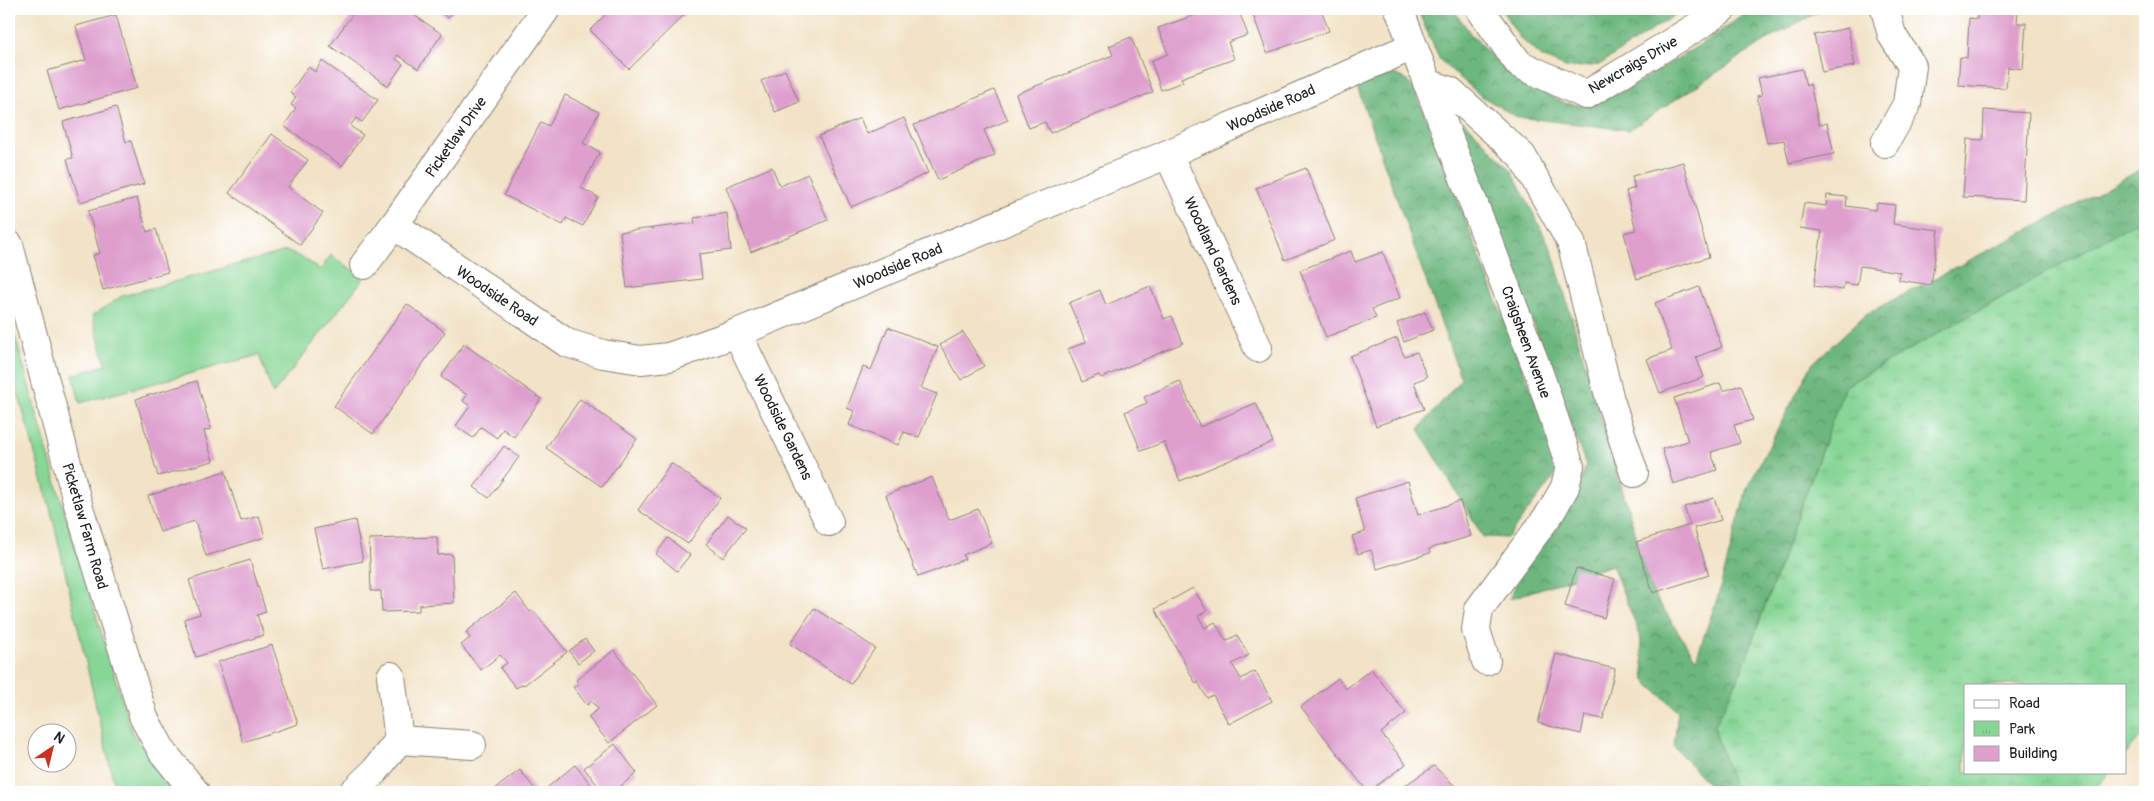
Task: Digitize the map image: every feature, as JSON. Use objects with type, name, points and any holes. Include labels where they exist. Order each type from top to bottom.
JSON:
[{"type":"street","name":"Picketlaw Drive","points":[[364,264],[394,225],[546,9]]},
{"type":"street","name":"Craigsheen Avenue","points":[[1399,9],[1540,376],[1570,466],[1565,487],[1551,512],[1479,609],[1476,630],[1486,661]]},
{"type":"street","name":"Newcraigs Drive","points":[[1480,9],[1519,64],[1586,95],[1703,23],[1722,9]]},
{"type":"street","points":[[1884,9],[1892,35],[1912,66],[1907,104],[1885,143]]},
{"type":"street","name":"Woodside Road","points":[[394,225],[567,343],[604,354],[641,360],[669,358],[737,333],[1168,154],[1413,46]]},
{"type":"street","points":[[1427,83],[1450,91],[1522,156],[1571,242],[1610,400],[1634,473]]},
{"type":"street","name":"Woodland Gardens","points":[[1168,154],[1258,348]]},
{"type":"street","name":"Picketlaw Farm Road","points":[[9,245],[76,501],[144,718],[162,751],[195,792]]},
{"type":"street","name":"Woodside Gardens","points":[[737,333],[829,522]]},
{"type":"street","points":[[353,792],[375,771],[399,740],[391,676]]},
{"type":"street","points":[[399,740],[472,745]]},
{"type":"green space","points":[[1417,9],[1453,9],[1470,33],[1512,78],[1565,103],[1589,106],[1626,90],[1711,38],[1751,9],[1823,9],[1765,41],[1629,130],[1517,117],[1481,96],[1440,60]]},
{"type":"green space","points":[[1501,9],[1684,9],[1599,65],[1568,68],[1542,57],[1520,38]]},
{"type":"green space","points":[[1393,74],[1404,78],[1415,90],[1560,464],[1554,477],[1507,538],[1483,537],[1419,429],[1461,379],[1356,84]]},
{"type":"green space","points":[[1457,120],[1464,121],[1512,171],[1552,251],[1653,593],[1696,659],[1718,596],[1747,488],[1812,364],[1866,314],[2145,167],[2145,217],[1845,386],[1742,670],[1714,728],[1736,792],[1716,792],[1674,747],[1678,711],[1645,681],[1640,635],[1612,565],[1509,599],[1526,565],[1580,484],[1586,465]]},
{"type":"green space","points":[[2145,217],[2145,732],[2126,754],[2126,684],[1964,684],[1964,774],[2108,774],[2092,792],[1736,792],[1714,728],[1742,670],[1845,386]]},
{"type":"green space","points":[[286,251],[305,259],[320,270],[331,255],[364,278],[273,394],[259,355],[80,403],[73,375],[106,365],[92,316],[122,296]]},
{"type":"green space","points":[[9,315],[66,517],[132,733],[174,792],[116,792],[52,515],[9,360]]},
{"type":"building","points":[[356,9],[405,9],[442,34],[418,69],[398,55],[395,58],[403,64],[388,86],[330,46]]},
{"type":"building","points":[[435,9],[455,9],[448,18]]},
{"type":"building","points":[[611,9],[690,9],[629,69],[590,30]]},
{"type":"building","points":[[1212,9],[1238,9],[1248,35],[1228,42],[1234,59],[1181,78],[1183,82],[1161,90],[1151,61],[1168,54],[1158,28]]},
{"type":"building","points":[[1251,9],[1321,9],[1329,31],[1267,53]]},
{"type":"building","points":[[1978,9],[2018,9],[2017,23],[2026,23],[2023,69],[2008,67],[2006,88],[1958,85],[1960,57],[1967,58],[1969,18],[1977,19]]},
{"type":"building","points":[[116,15],[137,88],[59,110],[47,71],[86,60],[76,26]]},
{"type":"building","points":[[1848,28],[1855,66],[1822,72],[1814,35]]},
{"type":"building","points":[[1131,37],[1153,92],[1050,133],[1045,122],[1029,128],[1016,94],[1113,55],[1109,46]]},
{"type":"building","points":[[322,61],[378,100],[362,122],[356,118],[350,126],[363,135],[342,166],[284,126],[296,108],[291,105],[296,97],[290,93],[308,67],[315,72]]},
{"type":"building","points":[[1802,69],[1806,86],[1810,84],[1819,125],[1827,123],[1834,154],[1789,163],[1784,140],[1767,143],[1757,96],[1762,95],[1758,78]]},
{"type":"building","points":[[785,70],[799,102],[775,112],[761,81]]},
{"type":"building","points":[[994,90],[1008,120],[984,130],[995,155],[938,180],[914,125]]},
{"type":"building","points":[[565,95],[599,112],[583,143],[600,152],[581,188],[598,197],[583,226],[566,218],[563,225],[504,195],[541,122],[549,126]]},
{"type":"building","points":[[116,107],[126,142],[131,141],[144,184],[80,202],[67,159],[73,158],[63,122]]},
{"type":"building","points":[[1984,110],[2029,113],[2024,200],[1963,197],[1967,139],[1983,140]]},
{"type":"building","points":[[860,118],[867,134],[904,118],[928,173],[851,207],[819,136]]},
{"type":"building","points":[[272,134],[308,160],[288,187],[323,213],[300,245],[229,193]]},
{"type":"building","points":[[1683,162],[1709,257],[1637,279],[1624,233],[1636,230],[1626,191],[1635,188],[1632,176]]},
{"type":"building","points":[[772,167],[780,186],[808,174],[828,220],[751,252],[726,187]]},
{"type":"building","points":[[1306,168],[1335,240],[1285,260],[1256,188]]},
{"type":"building","points":[[1827,195],[1847,197],[1846,206],[1875,210],[1877,203],[1895,205],[1893,224],[1939,230],[1931,285],[1899,280],[1900,272],[1860,266],[1857,285],[1844,283],[1843,290],[1814,286],[1822,231],[1800,228],[1804,203],[1826,206]]},
{"type":"building","points":[[137,198],[147,232],[156,229],[168,272],[103,290],[93,255],[100,253],[88,211]]},
{"type":"building","points":[[727,213],[731,250],[699,254],[702,279],[627,288],[620,232],[695,223],[694,218]]},
{"type":"building","points":[[1351,251],[1355,262],[1383,252],[1400,298],[1372,309],[1376,318],[1326,337],[1300,270]]},
{"type":"building","points":[[1150,286],[1164,319],[1172,316],[1183,343],[1101,378],[1099,375],[1082,382],[1068,349],[1086,342],[1069,303],[1100,290],[1106,305]]},
{"type":"building","points":[[1699,287],[1722,347],[1696,357],[1704,377],[1660,393],[1647,359],[1672,350],[1655,303]]},
{"type":"building","points":[[407,304],[445,332],[373,434],[334,406]]},
{"type":"building","points":[[1425,312],[1433,330],[1404,342],[1397,323]]},
{"type":"building","points":[[888,327],[938,347],[921,388],[937,394],[919,437],[904,432],[898,445],[849,425],[854,411],[847,408],[863,367],[871,370]]},
{"type":"building","points":[[963,332],[984,366],[961,380],[940,345]]},
{"type":"building","points":[[1397,338],[1404,356],[1417,352],[1427,377],[1414,382],[1424,409],[1376,426],[1350,356]]},
{"type":"building","points":[[464,344],[541,399],[514,437],[503,429],[497,438],[481,427],[473,438],[456,426],[470,406],[463,401],[467,395],[441,377]]},
{"type":"building","points":[[197,381],[211,429],[204,431],[213,461],[158,476],[136,399]]},
{"type":"building","points":[[1180,381],[1200,427],[1256,403],[1273,442],[1180,481],[1164,442],[1141,451],[1125,412],[1147,403],[1144,397]]},
{"type":"building","points":[[1720,383],[1723,391],[1741,385],[1753,420],[1734,425],[1740,443],[1711,452],[1717,470],[1673,484],[1662,449],[1688,441],[1674,398]]},
{"type":"building","points":[[580,399],[637,439],[602,487],[546,448]]},
{"type":"building","points":[[504,446],[519,457],[489,498],[474,487]]},
{"type":"building","points":[[671,463],[720,498],[688,544],[638,510]]},
{"type":"building","points":[[225,471],[241,521],[259,516],[265,537],[206,556],[195,521],[160,532],[148,496]]},
{"type":"building","points":[[932,477],[949,520],[978,509],[992,543],[963,555],[965,559],[918,577],[886,495]]},
{"type":"building","points":[[1408,481],[1418,515],[1460,501],[1471,536],[1429,549],[1430,553],[1377,569],[1371,550],[1358,554],[1352,536],[1365,532],[1355,498]]},
{"type":"building","points":[[1714,498],[1721,520],[1694,528],[1709,575],[1653,593],[1636,542],[1690,525],[1684,507]]},
{"type":"building","points":[[728,515],[746,528],[723,558],[706,544]]},
{"type":"building","points":[[355,520],[363,561],[323,569],[314,529]]},
{"type":"building","points":[[437,537],[438,555],[452,554],[454,603],[419,605],[419,611],[382,612],[381,591],[371,591],[369,539]]},
{"type":"building","points":[[668,538],[690,555],[677,571],[656,554]]},
{"type":"building","points":[[250,560],[266,612],[257,615],[264,635],[196,657],[184,619],[200,614],[189,580]]},
{"type":"building","points":[[1576,568],[1615,579],[1604,618],[1565,606]]},
{"type":"building","points":[[1193,588],[1207,611],[1198,616],[1205,628],[1215,622],[1226,641],[1237,635],[1249,655],[1232,664],[1241,679],[1255,671],[1272,701],[1229,724],[1213,695],[1207,698],[1198,682],[1196,684],[1155,609]]},
{"type":"building","points":[[516,593],[530,612],[533,610],[567,652],[524,685],[516,688],[500,668],[507,663],[500,655],[481,670],[461,645],[470,638],[466,632]]},
{"type":"building","points":[[814,608],[875,648],[851,684],[790,644]]},
{"type":"building","points":[[585,639],[594,651],[578,663],[569,651]]},
{"type":"building","points":[[272,645],[298,724],[243,742],[218,662]]},
{"type":"building","points":[[614,650],[657,705],[609,743],[588,717],[598,709],[592,701],[587,705],[573,687],[579,684],[576,680]]},
{"type":"building","points":[[1556,654],[1615,669],[1603,719],[1585,715],[1581,734],[1538,723]]},
{"type":"building","points":[[1371,669],[1406,713],[1381,733],[1406,764],[1368,792],[1301,707],[1338,678],[1346,689]]},
{"type":"building","points":[[615,744],[637,773],[613,792],[603,792],[584,768]]},
{"type":"building","points":[[575,765],[597,792],[543,791]]},
{"type":"building","points":[[1434,766],[1461,792],[1395,792]]},
{"type":"building","points":[[520,770],[537,792],[498,792],[495,789]]}]
